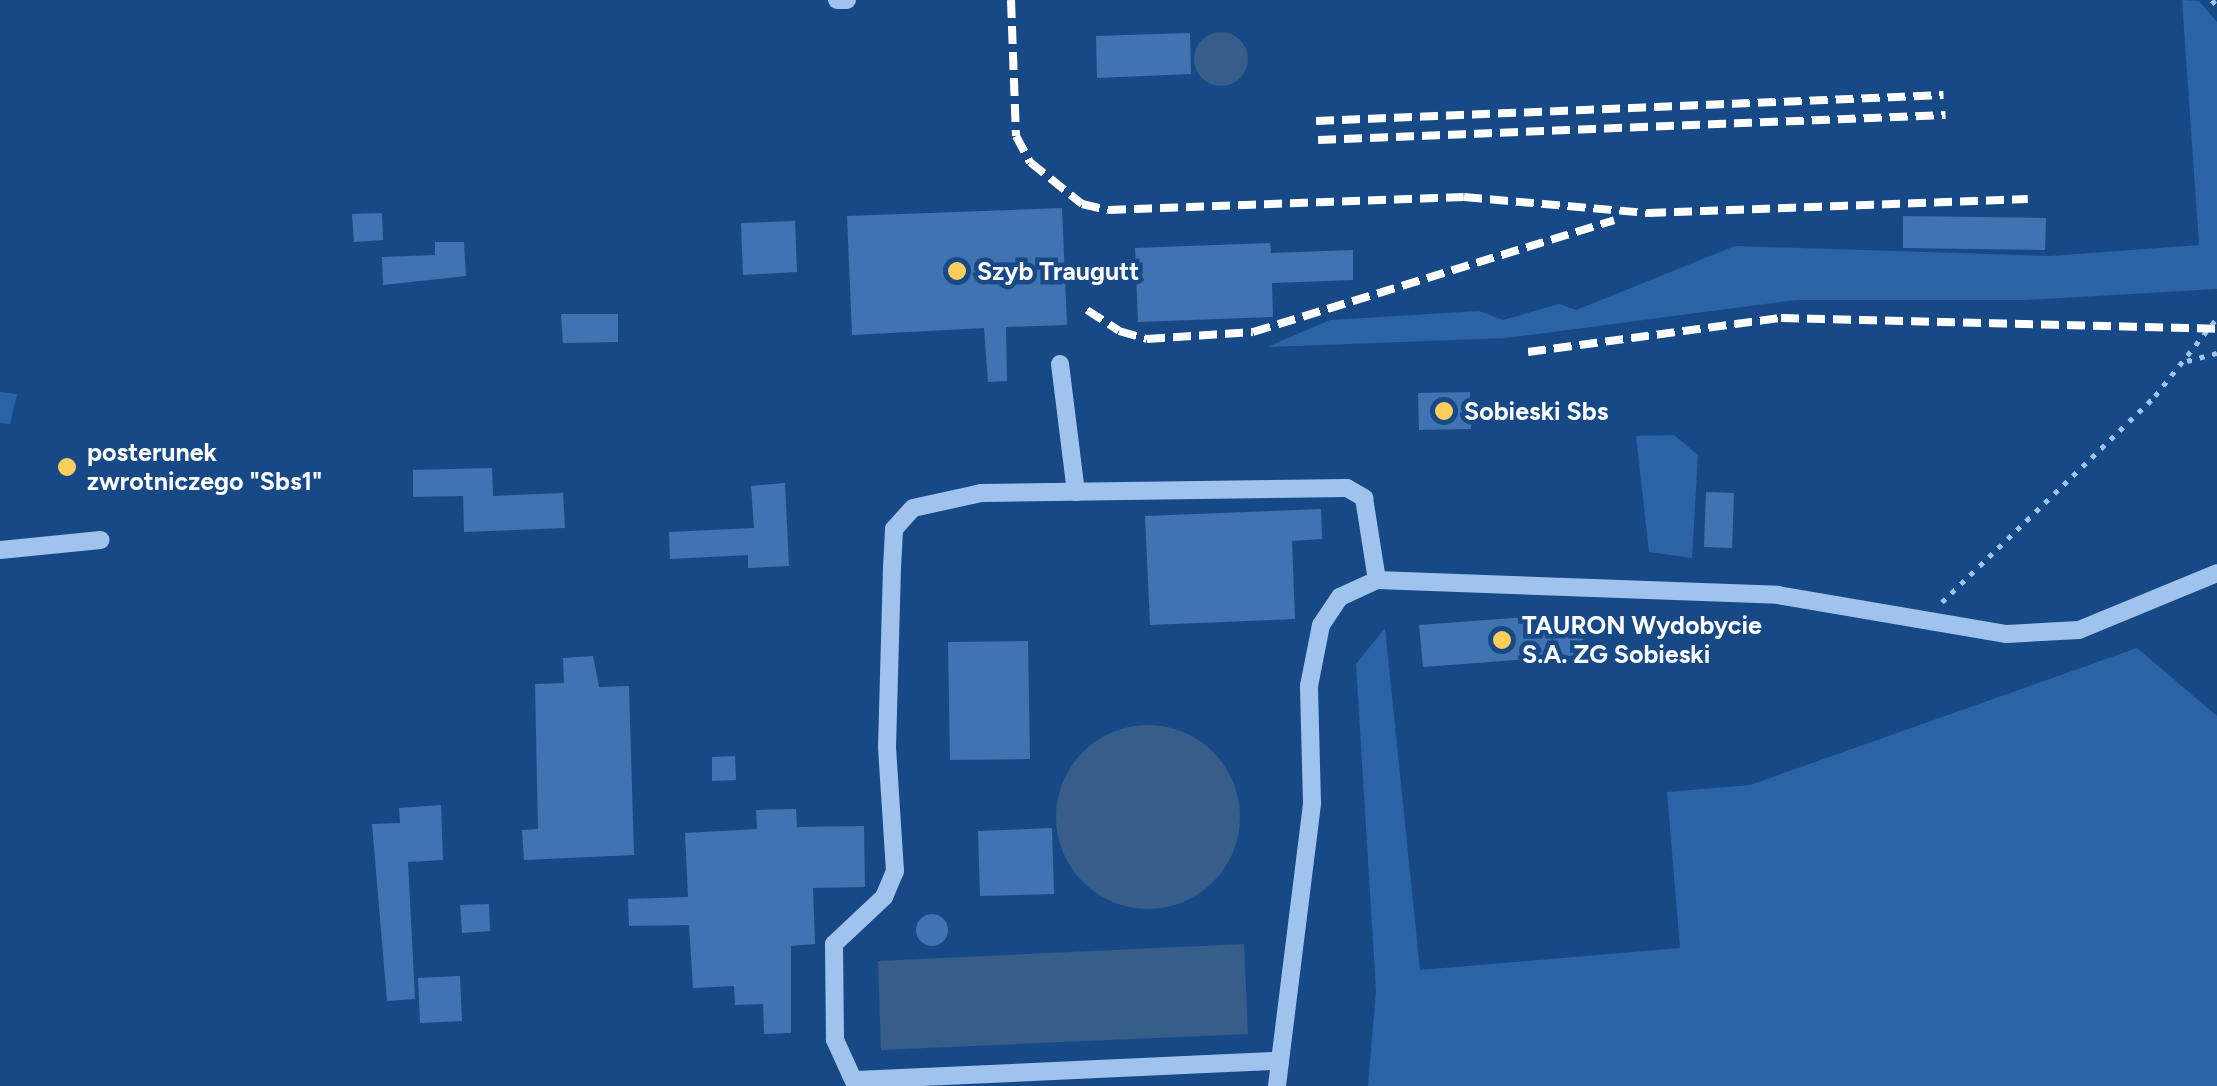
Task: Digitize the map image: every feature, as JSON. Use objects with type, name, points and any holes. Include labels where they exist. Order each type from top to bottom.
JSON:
[{"type":"lane","points":[[837,0],[847,0]]},
{"type":"lane","points":[[1060,364],[1076,492]]},
{"type":"lane","points":[[1280,1062],[856,1083],[835,1040],[834,944],[884,896],[895,871],[887,747],[894,529],[913,508],[948,498],[1348,488],[1364,498],[1377,580]]},
{"type":"lane","points":[[0,550],[101,540]]},
{"type":"lane","points":[[1277,1086],[1312,802],[1308,686],[1321,624],[1340,597],[1377,580],[1778,595],[2007,634],[2078,630],[2217,573]]},
{"type":"path","points":[[2212,0],[2217,6]]},
{"type":"path","points":[[1923,621],[2187,361],[2217,318]]},
{"type":"path","points":[[2187,361],[2217,352]]},
{"type":"shaded area","points":[[2182,0],[2199,1],[2217,22],[2217,289],[2026,300],[1796,300],[1506,338],[1267,347],[1330,320],[1479,311],[1503,320],[1559,304],[1576,310],[1735,246],[2050,256],[2199,245]]},
{"type":"shaded area","points":[[1221,32],[1240,40],[1248,59],[1240,78],[1221,86],[1202,78],[1194,59],[1202,40]]},
{"type":"shaded area","points":[[0,392],[17,394],[10,424],[0,423]]},
{"type":"shaded area","points":[[1674,435],[1698,455],[1692,558],[1649,552],[1636,436]]},
{"type":"shaded area","points":[[1385,628],[1420,970],[1680,948],[1667,792],[1750,785],[2137,648],[2217,716],[2217,1086],[1368,1086],[1376,991],[1356,664]]},
{"type":"shaded area","points":[[1148,725],[1183,732],[1213,752],[1233,782],[1240,817],[1233,852],[1213,882],[1183,902],[1148,909],[1113,902],[1083,882],[1063,852],[1056,817],[1063,782],[1083,752],[1113,732]]},
{"type":"shaded area","points":[[1244,944],[1248,1034],[881,1050],[878,961]]},
{"type":"building","points":[[1190,33],[1191,74],[1097,78],[1096,36]]},
{"type":"building","name":"Szyb Traugutt","points":[[1062,208],[1067,325],[1006,327],[1007,381],[988,382],[984,328],[852,335],[847,216]]},
{"type":"building","points":[[382,213],[383,240],[354,242],[352,214]]},
{"type":"building","points":[[1903,216],[2046,218],[2045,250],[1903,248]]},
{"type":"building","points":[[795,221],[797,272],[743,275],[741,223]]},
{"type":"building","points":[[435,242],[464,242],[466,276],[383,285],[382,257],[435,255]]},
{"type":"building","points":[[1270,243],[1271,253],[1353,250],[1353,280],[1272,283],[1273,317],[1138,322],[1135,248]]},
{"type":"building","points":[[561,314],[618,314],[618,342],[563,343]]},
{"type":"building","name":"Sobieski Sbs","points":[[1470,392],[1471,429],[1419,430],[1418,393]]},
{"type":"building","points":[[492,468],[493,496],[563,493],[565,528],[464,532],[463,496],[413,497],[413,470]]},
{"type":"building","points":[[785,483],[789,566],[748,568],[748,555],[670,559],[669,532],[754,528],[751,486]]},
{"type":"building","points":[[1706,492],[1734,493],[1732,548],[1704,547]]},
{"type":"building","points":[[1321,509],[1322,539],[1292,541],[1295,619],[1150,625],[1145,516]]},
{"type":"building","name":"TAURON Wydobycie S.A. ZG Sobieski","points":[[1581,613],[1584,655],[1423,667],[1419,625]]},
{"type":"building","points":[[1028,641],[1030,759],[950,760],[948,642]]},
{"type":"building","points":[[593,656],[599,687],[629,686],[634,855],[524,860],[522,830],[538,829],[535,684],[564,683],[563,658]]},
{"type":"building","points":[[735,756],[736,780],[712,781],[712,757]]},
{"type":"building","points":[[441,805],[443,860],[408,862],[415,999],[387,1001],[372,824],[400,823],[399,808]]},
{"type":"building","points":[[796,809],[797,827],[864,826],[865,887],[813,888],[815,944],[791,946],[791,1033],[764,1034],[763,1004],[735,1005],[734,986],[693,988],[689,925],[629,926],[628,899],[688,897],[685,833],[757,829],[756,810]]},
{"type":"building","points":[[1052,828],[1054,894],[980,896],[978,831]]},
{"type":"building","points":[[489,904],[490,931],[462,933],[460,905]]},
{"type":"building","points":[[932,914],[944,918],[948,930],[944,942],[932,946],[920,942],[916,930],[920,918]]},
{"type":"building","points":[[460,976],[462,1021],[420,1023],[418,978]]},
{"type":"railway","points":[[1011,0],[1016,136],[1030,162],[1082,204],[1108,210],[1464,197],[1648,213],[2028,199]]},
{"type":"railway","points":[[1316,121],[1943,95]]},
{"type":"railway","points":[[1318,140],[1946,115]]},
{"type":"railway","points":[[1087,310],[1119,331],[1147,339],[1253,332],[1614,220]]},
{"type":"railway","points":[[1528,352],[1781,318],[2217,329]]},
{"type":"place","name":"Szyb Traugutt","points":[[957,271]]},
{"type":"place","name":"Sobieski Sbs","points":[[1444,411]]},
{"type":"place","name":"posterunek zwrotniczego \"Sbs1\"","points":[[67,467]]},
{"type":"place","name":"TAURON Wydobycie S.A. ZG Sobieski","points":[[1502,640]]}]
